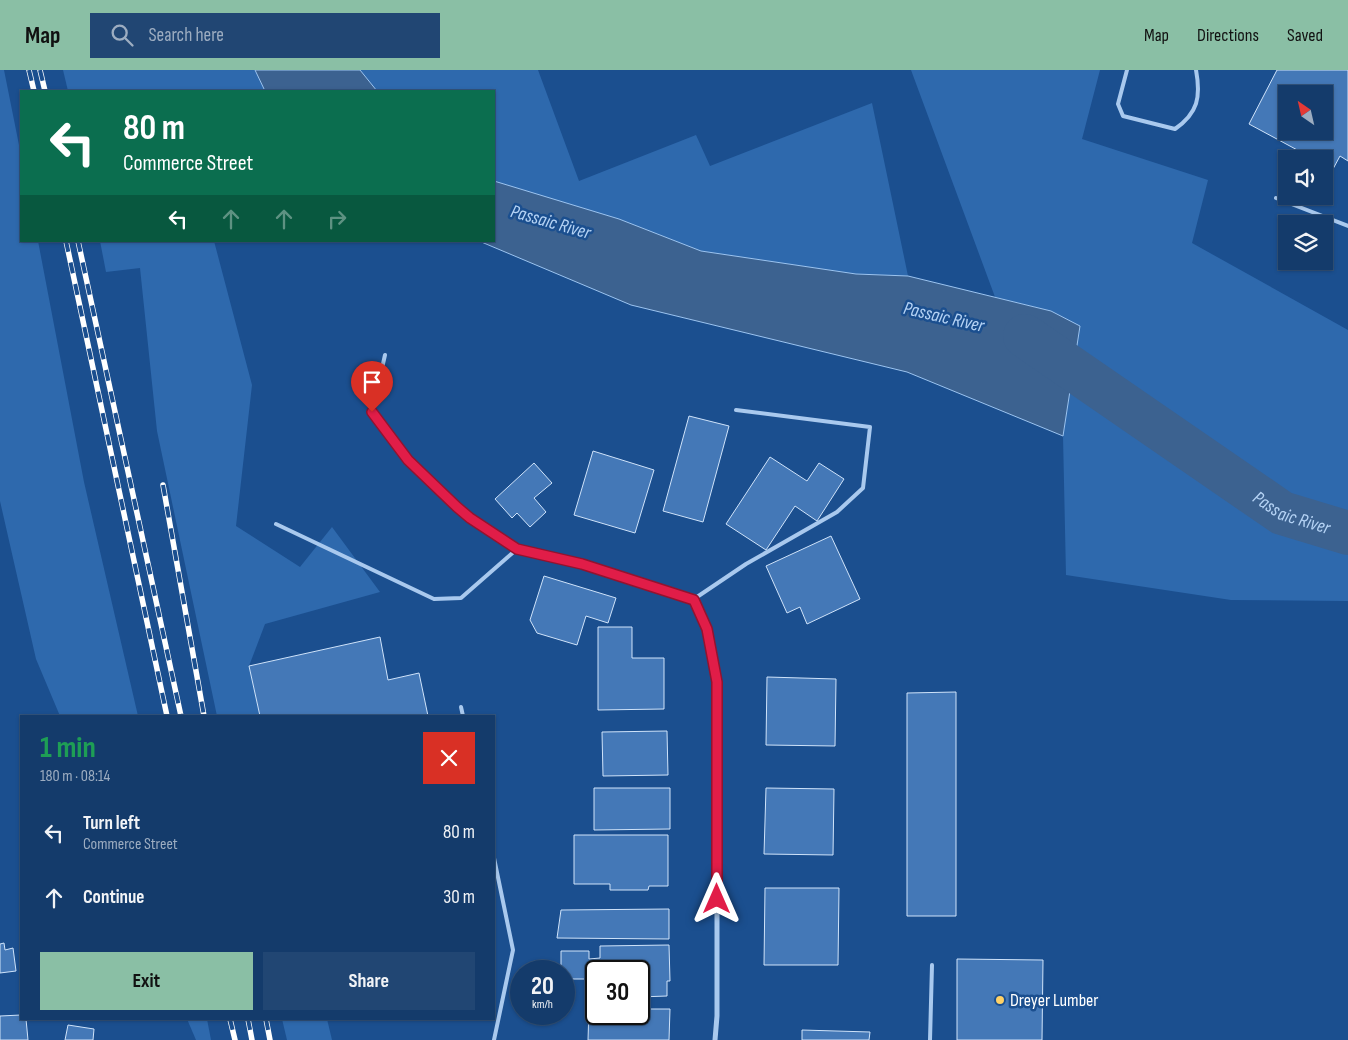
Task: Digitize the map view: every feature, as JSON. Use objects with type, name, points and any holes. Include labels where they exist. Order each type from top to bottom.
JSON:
[{"type":"street","points":[[582,564],[694,600],[707,629],[717,682],[717,1016],[714,1040]]},
{"type":"lane","points":[[1126,70],[1118,104],[1123,116],[1175,129],[1191,119],[1200,89],[1196,70]]},
{"type":"lane","points":[[1276,198],[1348,226]]},
{"type":"lane","points":[[385,355],[372,412],[408,460],[470,518],[517,549],[582,564]]},
{"type":"lane","points":[[694,600],[746,564],[837,512],[863,488],[870,427],[736,410]]},
{"type":"lane","points":[[276,524],[434,599],[461,598],[517,549]]},
{"type":"lane","points":[[461,707],[463,715]]},
{"type":"lane","points":[[494,1040],[514,950],[495,863]]},
{"type":"lane","points":[[930,1040],[932,965]]},
{"type":"shaded area","points":[[0,70],[4,70],[20,150],[20,242],[38,242],[84,482],[138,715],[60,715],[36,659],[0,501]]},
{"type":"shaded area","points":[[63,70],[255,70],[265,90],[68,90]]},
{"type":"shaded area","points":[[360,70],[538,70],[579,181],[696,135],[710,166],[872,103],[908,276],[856,274],[701,251],[619,219],[496,183],[495,90],[376,90]]},
{"type":"shaded area","points":[[911,70],[1100,70],[1082,139],[1208,180],[1192,243],[1348,330],[1348,601],[1231,600],[1066,575],[1063,436],[1080,326],[1051,311],[995,297]]},
{"type":"shaded area","points":[[100,242],[214,242],[252,385],[236,526],[300,567],[332,527],[380,592],[265,624],[249,666],[260,715],[217,715],[157,431],[140,268],[106,272]]},
{"type":"shaded area","points":[[187,1020],[207,1020],[211,1040],[196,1040]]},
{"type":"shaded area","points":[[282,1020],[327,1020],[332,1040],[287,1040]]},
{"type":"water","points":[[255,70],[360,70],[376,90],[265,90]]},
{"type":"water","points":[[495,181],[619,219],[701,251],[856,274],[908,276],[1051,311],[1080,326],[1063,436],[907,372],[631,305],[481,242],[495,242]]},
{"type":"building","points":[[1277,70],[1348,70],[1348,161],[1340,156],[1333,169],[1333,150],[1297,150],[1279,140],[1333,140],[1333,85],[1278,85],[1278,140],[1249,124]]},
{"type":"building","points":[[689,416],[729,426],[703,522],[663,511]]},
{"type":"building","points":[[593,451],[654,470],[635,533],[574,515]]},
{"type":"building","points":[[770,457],[807,481],[819,463],[844,479],[817,521],[795,506],[766,550],[726,524]]},
{"type":"building","points":[[534,463],[552,483],[534,498],[546,512],[530,527],[517,513],[512,518],[495,499]]},
{"type":"building","points":[[831,536],[860,599],[807,624],[800,607],[787,613],[766,566]]},
{"type":"building","points":[[544,576],[616,598],[608,623],[586,616],[577,645],[537,633],[530,620]]},
{"type":"building","points":[[598,627],[632,627],[632,658],[664,658],[664,709],[598,710]]},
{"type":"building","points":[[380,637],[388,680],[419,673],[428,715],[260,715],[249,666]]},
{"type":"building","points":[[767,677],[836,679],[835,746],[766,745]]},
{"type":"building","points":[[956,692],[956,916],[907,916],[907,693]]},
{"type":"building","points":[[667,731],[668,775],[603,776],[602,732]]},
{"type":"building","points":[[594,788],[670,788],[670,829],[594,830]]},
{"type":"building","points":[[766,788],[834,789],[833,855],[764,854]]},
{"type":"building","points":[[574,835],[668,835],[668,886],[649,886],[648,890],[610,890],[610,884],[574,884]]},
{"type":"building","points":[[765,888],[839,888],[838,965],[764,965]]},
{"type":"building","points":[[669,909],[669,939],[557,938],[561,910]]},
{"type":"building","points":[[4,943],[5,950],[13,948],[16,971],[0,973],[0,944]]},
{"type":"building","points":[[669,945],[670,981],[667,981],[667,996],[650,997],[650,960],[585,960],[585,979],[575,979],[575,960],[561,960],[561,951],[589,951],[589,959],[600,958],[600,946]]},
{"type":"building","name":"Dreyer Lumber","points":[[957,959],[1043,960],[1042,1040],[957,1040]]},
{"type":"building","points":[[650,1009],[670,1009],[669,1040],[588,1040],[588,1025],[650,1025]]},
{"type":"building","points":[[20,1015],[20,1020],[26,1020],[28,1040],[0,1040],[0,1016]]},
{"type":"building","points":[[68,1025],[94,1029],[93,1040],[65,1040]]},
{"type":"building","points":[[802,1030],[870,1032],[869,1040],[802,1040]]},
{"type":"waterway","name":"Passaic River","points":[[1025,336],[1282,513],[1348,533]]},
{"type":"railway","points":[[29,70],[34,90]]},
{"type":"railway","points":[[40,70],[45,90]]},
{"type":"railway","points":[[66,242],[167,715]]},
{"type":"railway","points":[[78,242],[181,715]]},
{"type":"railway","points":[[163,485],[204,715]]},
{"type":"railway","points":[[230,1020],[235,1040]]},
{"type":"railway","points":[[248,1020],[252,1040]]},
{"type":"railway","points":[[266,1020],[270,1040]]},
{"type":"place","name":"Dreyer Lumber","points":[[1000,1000]]},
{"type":"route","points":[[372,412],[408,460],[457,507],[470,518],[517,549],[582,564],[694,600],[707,629],[717,682],[717,899]]}]
